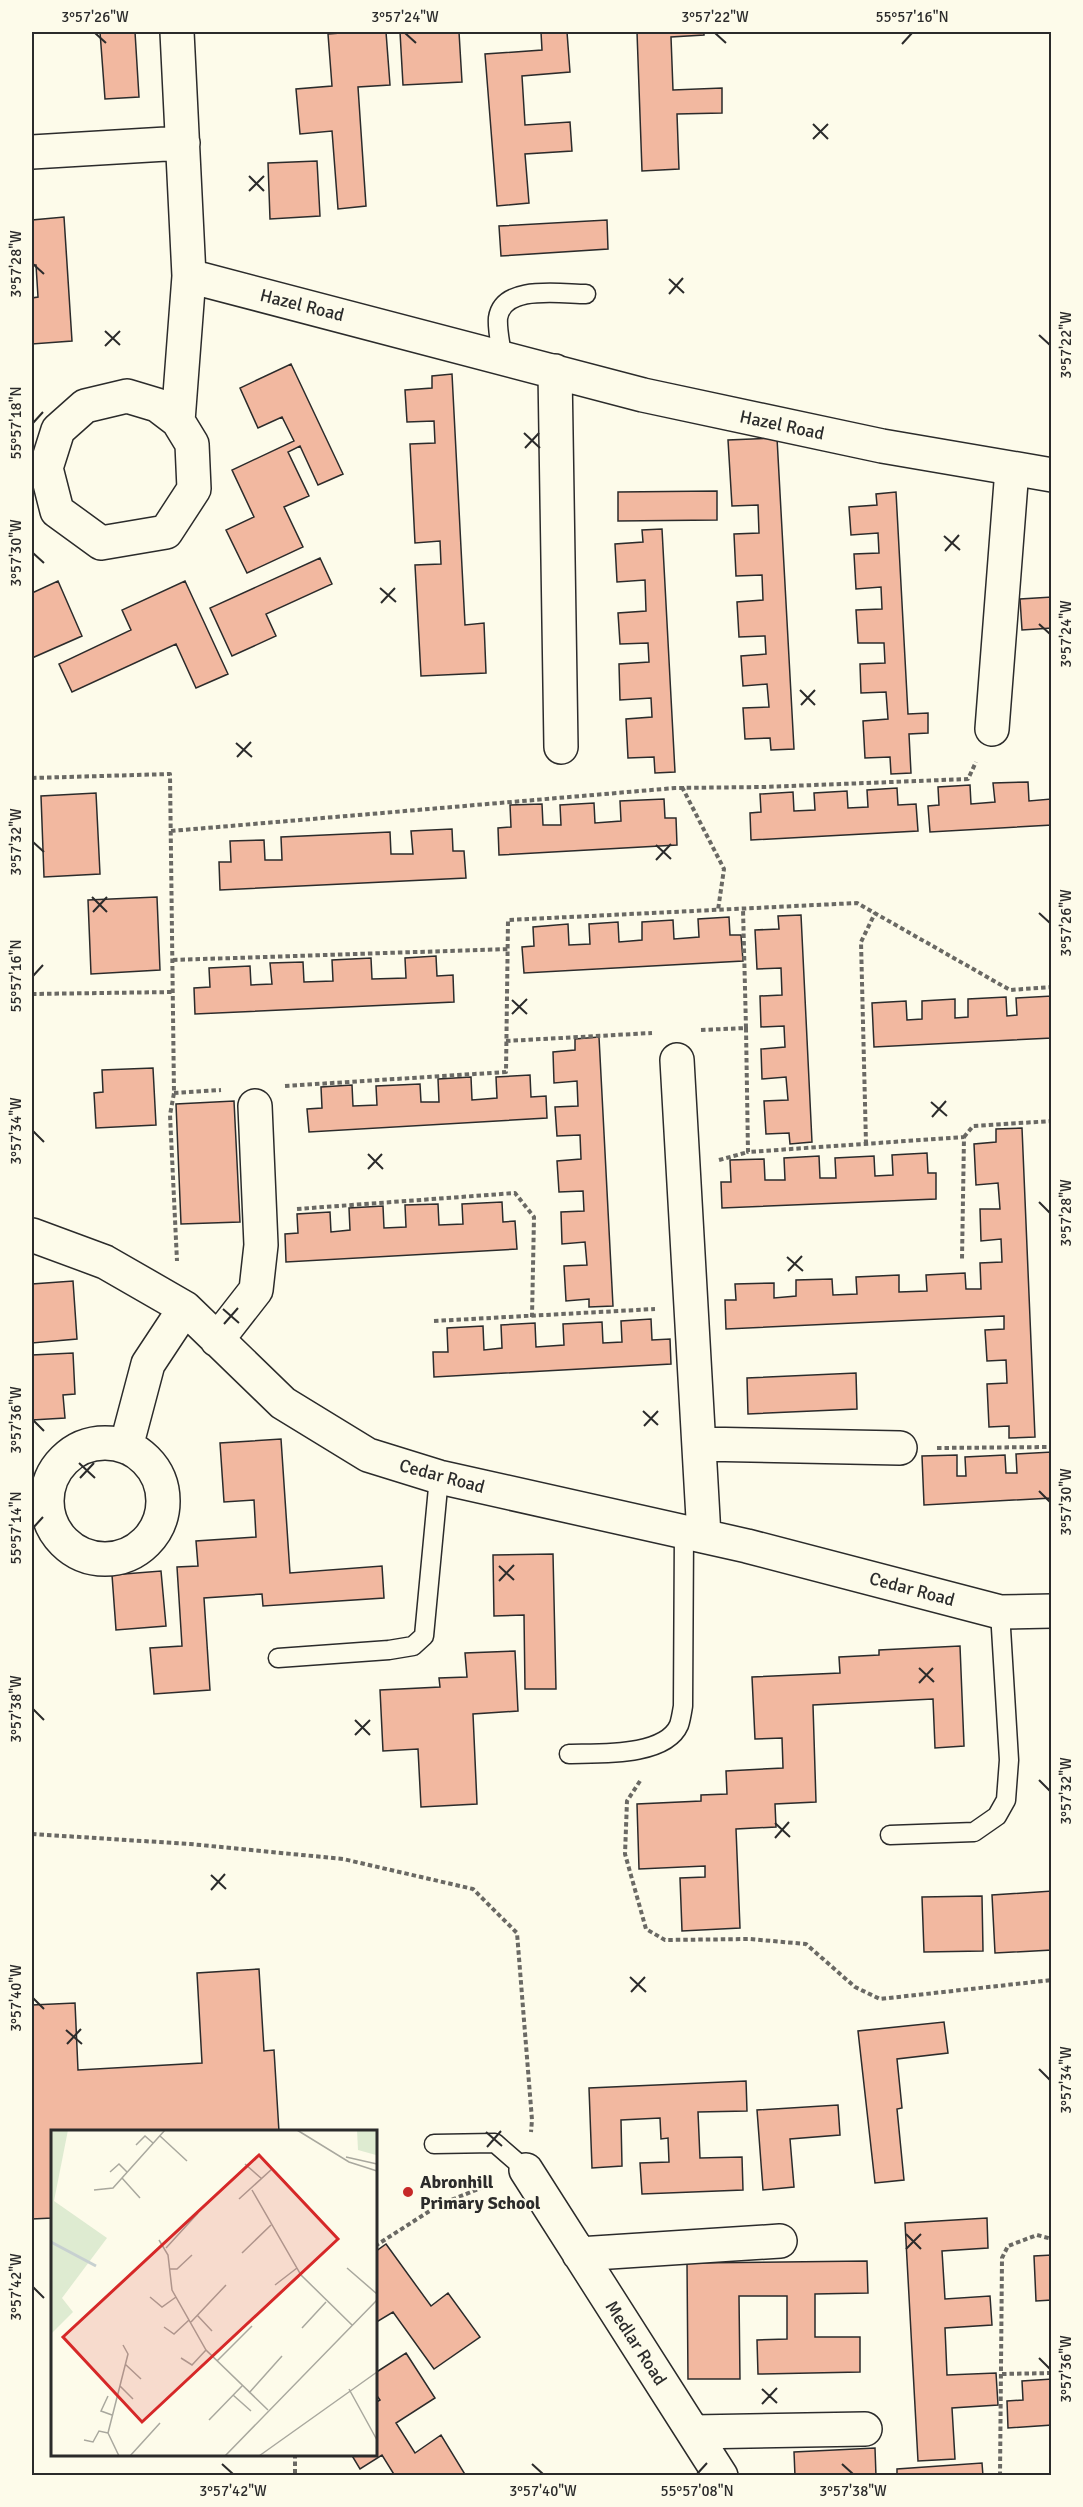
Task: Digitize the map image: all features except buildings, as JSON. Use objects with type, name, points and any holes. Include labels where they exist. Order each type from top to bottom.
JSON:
[{"type":"street","points":[[177,32],[189,276],[178,421],[192,444],[194,489],[166,532],[101,543],[57,511],[46,468],[58,430],[85,406],[127,396],[157,405],[178,421]]},
{"type":"street","points":[[32,152],[183,143]]},
{"type":"street","name":"Hazel Road","points":[[189,276],[502,356],[643,395],[847,439],[1052,475]]},
{"type":"street","points":[[555,371],[561,747]]},
{"type":"street","points":[[992,729],[1012,468]]},
{"type":"street","points":[[678,1060],[699,1444],[694,1534]]},
{"type":"street","points":[[217,1340],[256,1290],[261,1245],[256,1094]]},
{"type":"street","name":"Cedar Road","points":[[34,1227],[105,1262],[185,1308],[283,1403],[368,1455],[439,1477],[694,1534],[1000,1612],[1052,1611]]},
{"type":"street","points":[[126,1447],[148,1364],[185,1308]]},
{"type":"street","points":[[699,1444],[900,1448]]},
{"type":"street","name":"Medlar Road","points":[[526,2170],[721,2475]]},
{"type":"street","points":[[579,2253],[780,2241]]},
{"type":"street","points":[[693,2432],[865,2429]]},
{"type":"lane","points":[[502,356],[498,318],[504,305],[514,296],[586,294]]},
{"type":"lane","points":[[278,1658],[389,1650],[413,1646],[424,1636],[439,1477]]},
{"type":"lane","points":[[569,1754],[639,1751],[668,1738],[679,1726],[683,1706],[694,1534]]},
{"type":"lane","points":[[890,1835],[974,1832],[997,1816],[1006,1800],[1009,1760],[1000,1612]]},
{"type":"lane","points":[[434,2144],[495,2143],[526,2170]]},
{"type":"path","points":[[171,831],[682,787],[764,788],[968,780],[992,729]]},
{"type":"path","points":[[32,778],[170,774],[174,1093],[170,1115],[177,1261],[155,1291]]},
{"type":"path","points":[[682,787],[724,869],[718,910]]},
{"type":"path","points":[[174,1093],[256,1094],[506,1072],[508,920],[857,903],[1010,990],[1052,987]]},
{"type":"path","points":[[743,909],[748,1152],[964,1137]]},
{"type":"path","points":[[866,1144],[861,942],[875,913]]},
{"type":"path","points":[[172,960],[508,950]]},
{"type":"path","points":[[32,994],[173,992]]},
{"type":"path","points":[[700,1030],[746,1028]]},
{"type":"path","points":[[506,1041],[654,1033]]},
{"type":"path","points":[[962,1259],[964,1137],[973,1126],[1052,1121]]},
{"type":"path","points":[[260,1211],[515,1193],[534,1217],[532,1317]]},
{"type":"path","points":[[434,1321],[692,1306]]},
{"type":"path","points":[[900,1448],[1052,1447]]},
{"type":"path","points":[[668,1738],[627,1801],[625,1854],[646,1929],[665,1940],[750,1939],[806,1944],[855,1987],[880,1999],[1052,1980]]},
{"type":"path","points":[[32,1834],[190,1844],[343,1859],[473,1889],[517,1933],[532,2120],[526,2170],[440,2205],[376,2245]]},
{"type":"path","points":[[1000,2475],[1002,2258],[1008,2246],[1037,2235],[1052,2239]]},
{"type":"path","points":[[1002,2374],[1052,2373]]},
{"type":"path","points":[[295,2456],[296,2475]]},
{"type":"place","name":"Abronhill Primary School","points":[[408,2192]]}]
